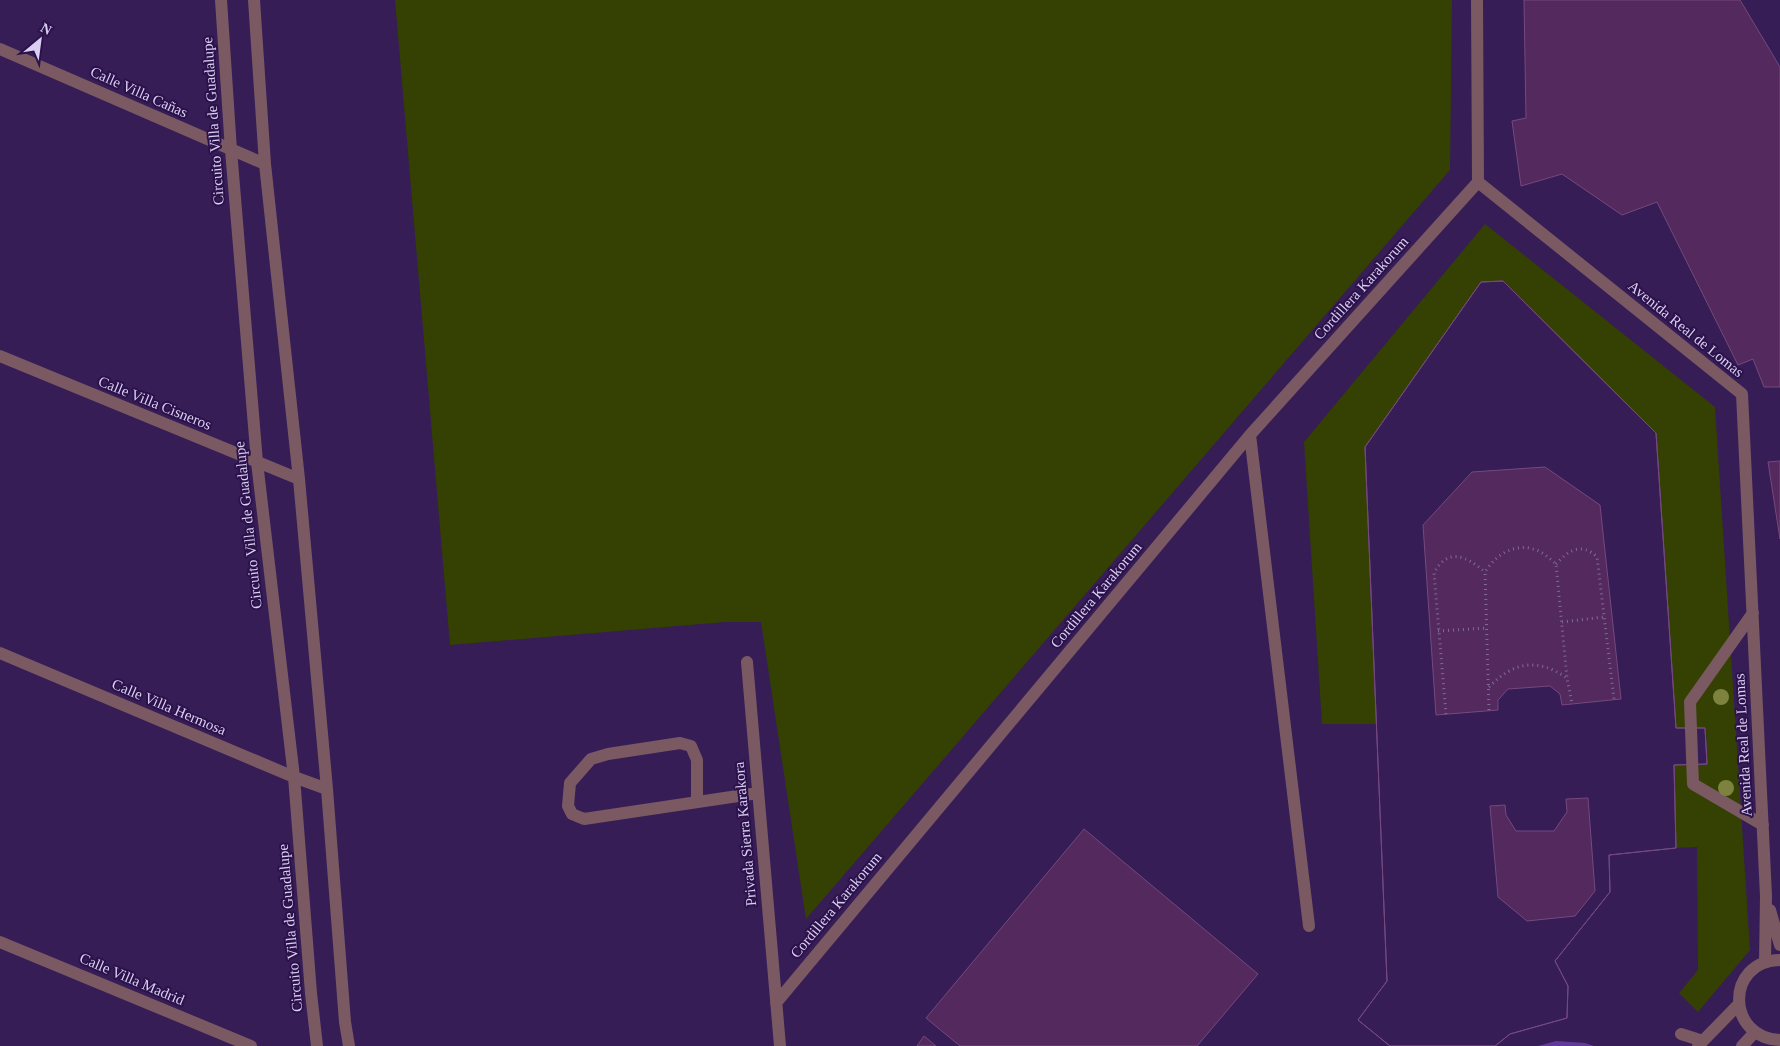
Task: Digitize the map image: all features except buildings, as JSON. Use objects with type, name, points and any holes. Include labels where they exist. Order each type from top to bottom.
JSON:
[{"type":"street","name":"Circuito Villa de Guadalupe","points":[[221,0],[231,150],[257,462],[294,777],[317,1046]]},
{"type":"street","points":[[254,0],[265,164],[299,479],[327,789],[344,1012],[349,1046]]},
{"type":"street","points":[[1477,0],[1478,182]]},
{"type":"street","name":"Calle Villa Cañas","points":[[0,49],[265,164]]},
{"type":"street","name":"Cordillera Karakorum","points":[[776,1003],[1250,435],[1478,182]]},
{"type":"street","name":"Avenida Real de Lomas","points":[[1478,182],[1742,394],[1766,896],[1765,962]]},
{"type":"street","name":"Calle Villa Cisneros","points":[[0,356],[299,479]]},
{"type":"street","points":[[1250,435],[1309,926]]},
{"type":"street","points":[[1753,613],[1690,702],[1693,784],[1763,825]]},
{"type":"street","name":"Calle Villa Hermosa","points":[[0,653],[294,777],[327,789]]},
{"type":"street","name":"Privada Sierra Karakora","points":[[747,662],[776,1003]]},
{"type":"street","points":[[696,801],[697,760],[691,746],[680,743],[608,754],[591,759],[570,783],[568,806],[572,814],[584,818],[758,793]]},
{"type":"street","name":"Avenida Real de Lomas","points":[[1766,896],[1780,945]]},
{"type":"street","name":"Calle Villa Madrid","points":[[0,942],[251,1046]]},
{"type":"street","points":[[1780,960],[1765,962],[1755,967],[1748,974],[1740,988],[1739,1004],[1747,1024],[1755,1032],[1766,1038],[1780,1040]]},
{"type":"street","points":[[776,1003],[780,1046]]},
{"type":"street","points":[[1681,1034],[1700,1044],[1739,1004]]},
{"type":"street","points":[[1742,1046],[1755,1032]]},
{"type":"path","points":[[1489,710],[1485,572],[1500,555],[1512,549],[1524,548],[1533,549],[1546,555],[1556,564],[1567,678],[1572,704]]},
{"type":"path","points":[[1556,564],[1571,550],[1578,548],[1591,551],[1598,557],[1614,699]]},
{"type":"path","points":[[1446,714],[1434,573],[1439,564],[1448,557],[1456,556],[1475,564],[1485,572]]},
{"type":"path","points":[[1562,622],[1604,617]]},
{"type":"path","points":[[1438,631],[1487,628]]},
{"type":"path","points":[[1489,687],[1512,668],[1529,664],[1547,667],[1567,678]]},
{"type":"green space","points":[[395,0],[1452,0],[1450,170],[806,919],[761,622],[725,622],[450,645]]},
{"type":"green space","points":[[1485,224],[1715,407],[1750,950],[1698,1012],[1679,993],[1698,970],[1697,847],[1676,848],[1674,765],[1707,764],[1706,728],[1676,728],[1656,433],[1503,281],[1481,282],[1365,447],[1376,724],[1322,724],[1304,442]]},
{"type":"shaded area","points":[[1556,1041],[1585,1043],[1594,1046],[1538,1046]]}]
